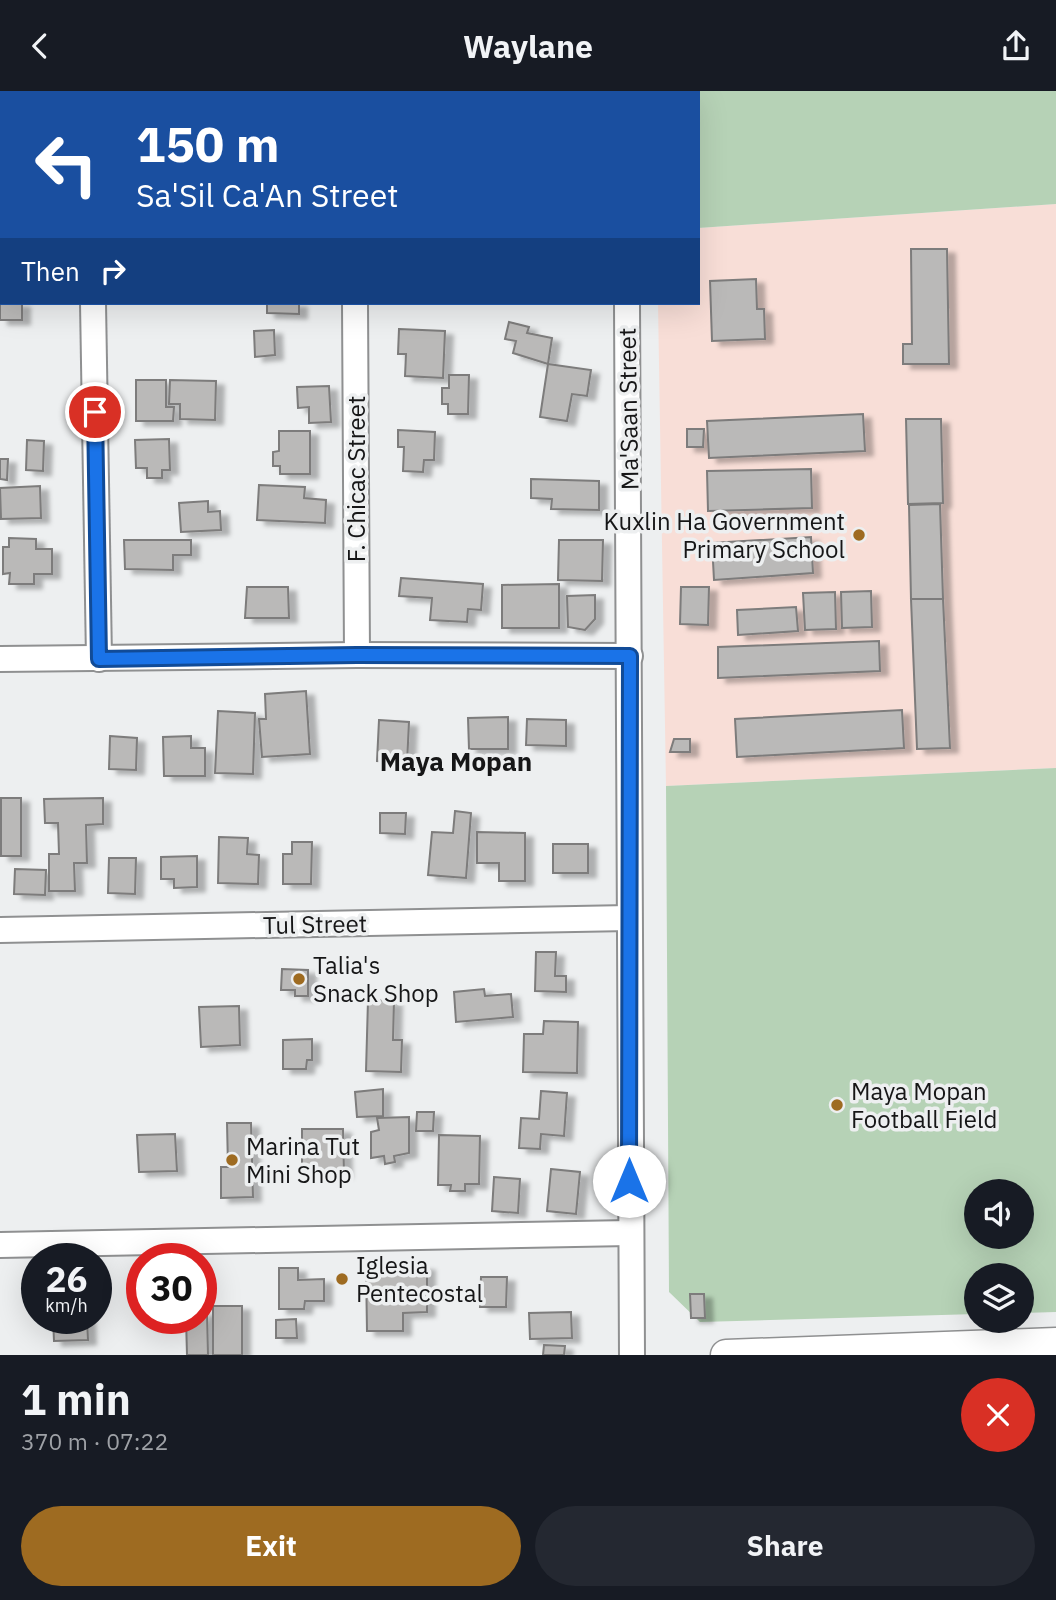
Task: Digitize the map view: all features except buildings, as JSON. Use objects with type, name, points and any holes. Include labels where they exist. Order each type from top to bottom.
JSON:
[{"type":"street","points":[[93,305],[99,659]]},
{"type":"street","name":"F. Chicac Street","points":[[355,305],[357,655]]},
{"type":"street","name":"Ma'Saan Street","points":[[627,305],[630,656],[629,1233],[632,1355]]},
{"type":"street","points":[[0,659],[357,655],[630,656]]},
{"type":"street","name":"Tul Street","points":[[0,930],[629,918]]},
{"type":"street","points":[[0,1245],[629,1233]]},
{"type":"street","points":[[726,1355],[1056,1343]]},
{"type":"shaded area","name":"Kuxlin Ha Government Primary School","points":[[1056,204],[1056,768],[666,786],[658,305],[700,305],[700,228]]},
{"type":"green space","points":[[700,91],[1056,91],[1056,204],[700,228]]},
{"type":"green space","points":[[1056,768],[1056,1312],[1034,1313],[1034,1263],[964,1263],[964,1314],[700,1322],[669,1292],[666,786]]},
{"type":"place","name":"Kuxlin Ha Government Primary School","points":[[859,535]]},
{"type":"place","name":"Talia's Snack Shop","points":[[299,979]]},
{"type":"place","name":"Maya Mopan Football Field","points":[[837,1105]]},
{"type":"place","name":"Marina Tut Mini Shop","points":[[232,1160]]},
{"type":"place","name":"Iglesia Pentecostal","points":[[342,1279]]},
{"type":"district","name":"Maya Mopan","points":[[456,761]]},
{"type":"route","points":[[95,412],[99,659],[357,655],[630,656],[629,1181]]}]
